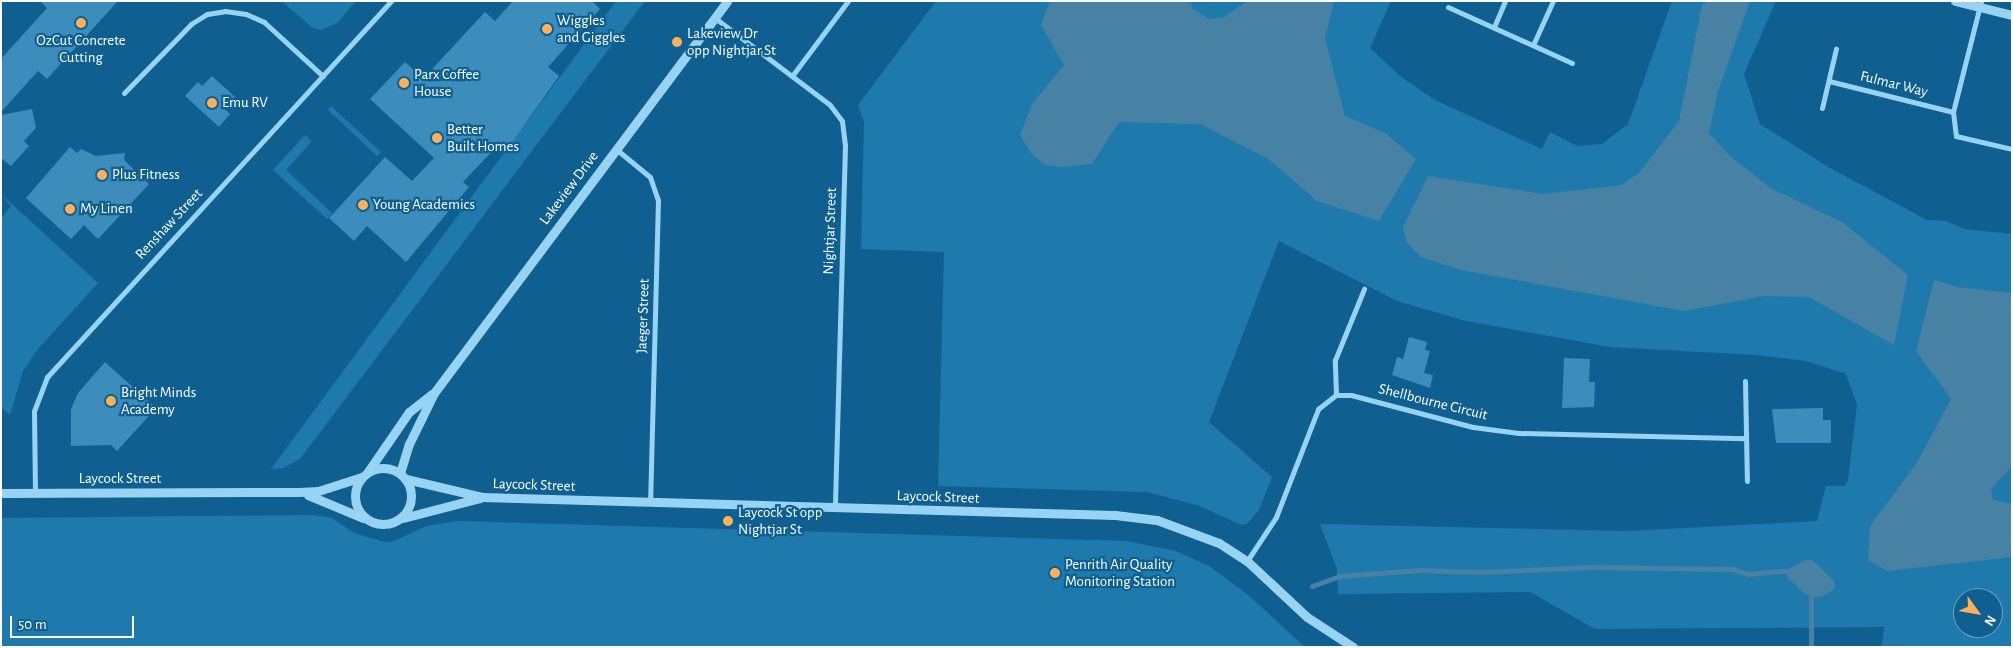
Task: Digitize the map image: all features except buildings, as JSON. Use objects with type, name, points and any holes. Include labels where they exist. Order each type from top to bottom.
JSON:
[{"type":"street","name":"Renshaw Street","points":[[35,493],[34,411],[47,377],[391,1]]},
{"type":"street","name":"Lakeview Drive","points":[[403,476],[409,444],[434,392],[727,1]]},
{"type":"street","points":[[792,76],[848,1]]},
{"type":"street","points":[[1494,27],[1505,1]]},
{"type":"street","points":[[1533,45],[1553,1]]},
{"type":"street","points":[[1955,1],[1980,4],[2012,15]]},
{"type":"street","points":[[1980,4],[1953,112],[1956,136],[2012,149]]},
{"type":"street","points":[[1448,7],[1572,63]]},
{"type":"street","points":[[124,94],[191,24],[207,14],[225,10],[246,14],[264,22],[323,76]]},
{"type":"street","name":"Nightjar Street","points":[[715,18],[830,105],[842,121],[845,132],[835,508]]},
{"type":"street","points":[[1822,108],[1836,49]]},
{"type":"street","name":"Fulmar Way","points":[[1829,81],[1953,112]]},
{"type":"street","name":"Jaeger Street","points":[[616,149],[650,177],[658,200],[650,502]]},
{"type":"street","points":[[1247,561],[1276,517],[1318,409],[1336,395],[1336,360],[1364,289]]},
{"type":"street","points":[[1745,381],[1747,481]]},
{"type":"street","name":"Lakeview Drive","points":[[365,475],[409,412],[434,392]]},
{"type":"street","name":"Shellbourne Circuit","points":[[1336,395],[1351,395],[1473,427],[1519,433],[1745,438]]},
{"type":"street","points":[[386,468],[403,476],[411,492],[411,502],[396,522],[382,525],[368,520],[359,511],[355,498],[365,475],[386,468]]},
{"type":"street","name":"Laycock Street","points":[[1,493],[298,492],[318,491],[365,475]]},
{"type":"street","name":"Laycock Street","points":[[403,476],[482,497],[1115,515],[1157,520],[1190,529],[1247,561],[1307,617],[1353,647]]},
{"type":"street","name":"Laycock Street","points":[[298,492],[330,502],[368,520]]},
{"type":"street","name":"Laycock Street","points":[[396,522],[425,510],[482,497]]},
{"type":"shaded area","points":[[281,1],[356,1],[337,23],[321,30],[313,28]]},
{"type":"shaded area","points":[[616,1],[645,1],[300,459],[283,468],[271,469]]},
{"type":"shaded area","points":[[936,1],[1391,1],[1370,48],[1401,77],[1435,100],[1542,149],[1550,132],[1577,146],[1602,144],[1628,124],[1672,1],[1776,1],[1744,74],[1760,124],[1830,168],[1927,220],[1946,221],[1964,229],[2012,234],[2012,647],[1882,647],[1884,627],[1595,629],[1530,592],[1338,594],[1337,569],[1320,524],[1628,531],[1817,521],[1826,486],[1845,486],[1848,480],[1857,405],[1846,374],[1806,361],[1757,355],[1610,347],[1466,321],[1397,301],[1279,241],[1209,422],[1272,477],[1259,510],[1247,524],[1241,525],[1200,506],[1147,492],[938,486],[944,252],[861,249],[864,122],[858,105]]},
{"type":"shaded area","points":[[1050,1],[1191,1],[1192,8],[1209,19],[1224,17],[1247,1],[1334,1],[1325,38],[1345,116],[1385,133],[1416,159],[1379,221],[1317,201],[1267,158],[1200,124],[1119,122],[1092,164],[1062,167],[1045,165],[1031,153],[1020,135],[1032,104],[1064,65],[1041,25]]},
{"type":"shaded area","points":[[1707,1],[1750,1],[1718,91],[1709,133],[1730,156],[1772,189],[1842,222],[1908,275],[1894,345],[1809,297],[1764,296],[1684,311],[1461,270],[1421,257],[1407,243],[1403,227],[1428,176],[1543,194],[1622,185],[1640,172],[1679,121],[1702,5]]},
{"type":"shaded area","points":[[331,106],[381,152],[377,156],[328,110]]},
{"type":"shaded area","points":[[305,135],[312,141],[286,170],[332,213],[327,219],[273,170]]},
{"type":"shaded area","points":[[1,194],[98,283],[38,349],[23,371],[10,415],[1,407],[1,218],[11,206]]},
{"type":"shaded area","points":[[1934,280],[1958,287],[2012,293],[2012,466],[1991,489],[1993,500],[2012,504],[2012,557],[1887,571],[1868,560],[1870,526],[1916,464],[1951,399],[1916,351]]},
{"type":"shaded area","points":[[314,515],[332,518],[354,533],[384,542],[394,541],[426,526],[457,521],[1126,541],[1176,551],[1209,566],[1247,594],[1305,647],[1,647],[1,518]]},
{"type":"shaded area","points":[[1805,560],[1812,560],[1834,581],[1835,587],[1831,592],[1819,598],[1805,594],[1788,578],[1785,571]]},
{"type":"waterway","points":[[1312,586],[1339,576],[1420,570],[1479,572],[1592,567],[1732,569],[1747,574],[1785,571]]},
{"type":"waterway","points":[[1811,596],[1811,647]]},
{"type":"place","name":"OzCut Concrete Cutting","points":[[81,23]]},
{"type":"place","name":"Wiggles and Giggles","points":[[547,29]]},
{"type":"place","name":"Lakeview Dr opp Nightjar St","points":[[677,42]]},
{"type":"place","name":"Parx Coffee House","points":[[404,83]]},
{"type":"place","name":"Emu RV","points":[[212,103]]},
{"type":"place","name":"Better Built Homes","points":[[437,138]]},
{"type":"place","name":"Plus Fitness","points":[[102,175]]},
{"type":"place","name":"Young Academics","points":[[363,205]]},
{"type":"place","name":"My Linen","points":[[70,209]]},
{"type":"place","name":"Bright Minds Academy","points":[[111,401]]},
{"type":"place","name":"Laycock St opp Nightjar St","points":[[728,521]]},
{"type":"place","name":"Penrith Air Quality Monitoring Station","points":[[1055,573]]}]
